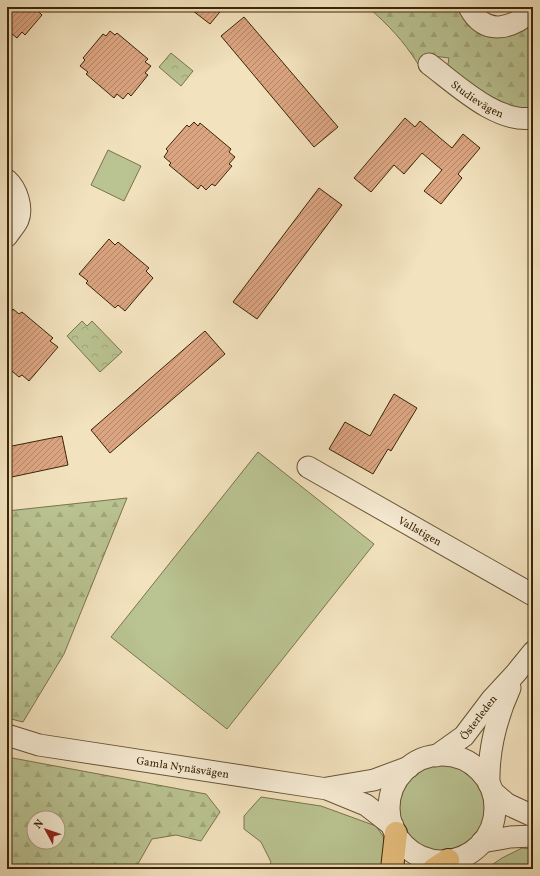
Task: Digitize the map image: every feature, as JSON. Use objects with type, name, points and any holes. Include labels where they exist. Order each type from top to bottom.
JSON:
[{"type":"highway","points":[[392,869],[395,829]]},
{"type":"street","points":[[469,7],[474,17],[490,26],[510,26],[523,19],[533,10]]},
{"type":"street","name":"Studievägen","points":[[429,64],[489,108],[516,118],[533,118]]},
{"type":"street","points":[[7,180],[18,196],[20,209],[18,220],[7,236]]},
{"type":"street","name":"Vallstigen","points":[[308,467],[533,595]]},
{"type":"street","name":"Österleden","points":[[436,756],[464,736],[492,699],[533,652]]},
{"type":"street","name":"Österleden","points":[[491,788],[488,765],[495,726],[516,673]]},
{"type":"street","name":"Gamla Nynäsvägen","points":[[7,735],[39,745],[326,789],[366,805],[395,829]]},
{"type":"street","name":"Gamla Nynäsvägen","points":[[7,745],[39,745]]},
{"type":"street","points":[[491,788],[495,810],[494,819],[490,830],[482,842],[469,854],[441,865],[417,854],[408,848],[395,829],[390,811],[391,795],[398,778],[419,761],[445,755],[463,759],[478,769],[491,788],[507,804],[533,816]]},
{"type":"street","name":"Gamla Nynäsvägen","points":[[326,789],[374,780],[411,766]]},
{"type":"street","points":[[482,842],[510,837],[533,836]]},
{"type":"green space","points":[[368,7],[462,7],[467,18],[533,20],[533,109],[518,111],[490,101],[447,70],[449,58],[426,55],[418,64],[395,34]]},
{"type":"green space","points":[[171,53],[193,71],[181,86],[159,67]]},
{"type":"green space","points":[[108,150],[141,166],[124,201],[91,185]]},
{"type":"green space","points":[[82,321],[87,326],[92,321],[122,352],[100,372],[67,336]]},
{"type":"green space","points":[[258,452],[374,544],[227,729],[111,637]]},
{"type":"green space","points":[[127,498],[64,654],[23,722],[7,718],[7,511]]},
{"type":"green space","points":[[7,757],[206,794],[220,812],[201,841],[176,835],[152,839],[135,869],[7,869]]},
{"type":"green space","points":[[440,764],[452,765],[473,774],[485,791],[488,801],[487,813],[476,834],[457,847],[434,851],[423,849],[413,844],[405,836],[398,824],[395,813],[396,801],[408,782],[417,774]]},
{"type":"green space","points":[[261,797],[321,806],[376,826],[383,836],[386,849],[383,869],[268,869],[271,862],[261,842],[244,829],[244,816]]},
{"type":"green space","points":[[522,848],[533,849],[533,869],[486,869],[502,858]]},
{"type":"building","points":[[7,7],[44,7],[39,12],[42,15],[25,35],[22,32],[17,38],[7,30]]},
{"type":"building","points":[[188,7],[224,7],[210,24]]},
{"type":"building","points":[[244,17],[338,127],[314,147],[221,36]]},
{"type":"building","points":[[110,31],[115,35],[117,33],[148,59],[145,62],[151,66],[145,73],[148,75],[131,96],[128,93],[123,99],[117,94],[114,98],[86,74],[88,72],[80,66],[85,60],[83,58],[103,34],[106,36]]},
{"type":"building","points":[[405,118],[415,127],[420,121],[452,148],[463,134],[480,148],[458,174],[462,178],[441,204],[424,191],[442,170],[422,153],[404,174],[394,165],[371,192],[354,178]]},
{"type":"building","points":[[194,122],[198,126],[200,123],[231,149],[229,152],[235,157],[229,164],[232,166],[215,186],[212,184],[206,190],[201,185],[198,189],[169,165],[171,163],[164,157],[168,151],[166,149],[187,125],[189,127]]},
{"type":"building","points":[[319,188],[342,205],[257,319],[233,302]]},
{"type":"building","points":[[109,239],[115,245],[118,242],[149,268],[146,271],[153,278],[125,311],[118,305],[115,308],[86,283],[88,281],[79,274]]},
{"type":"building","points":[[13,309],[19,314],[22,312],[53,338],[50,341],[58,347],[29,381],[22,375],[19,377],[7,367],[7,316]]},
{"type":"building","points":[[205,331],[225,354],[110,453],[91,430]]},
{"type":"building","points":[[394,394],[417,408],[391,451],[388,449],[373,474],[329,449],[345,422],[370,436]]},
{"type":"building","points":[[62,436],[68,465],[7,478],[7,447]]}]
